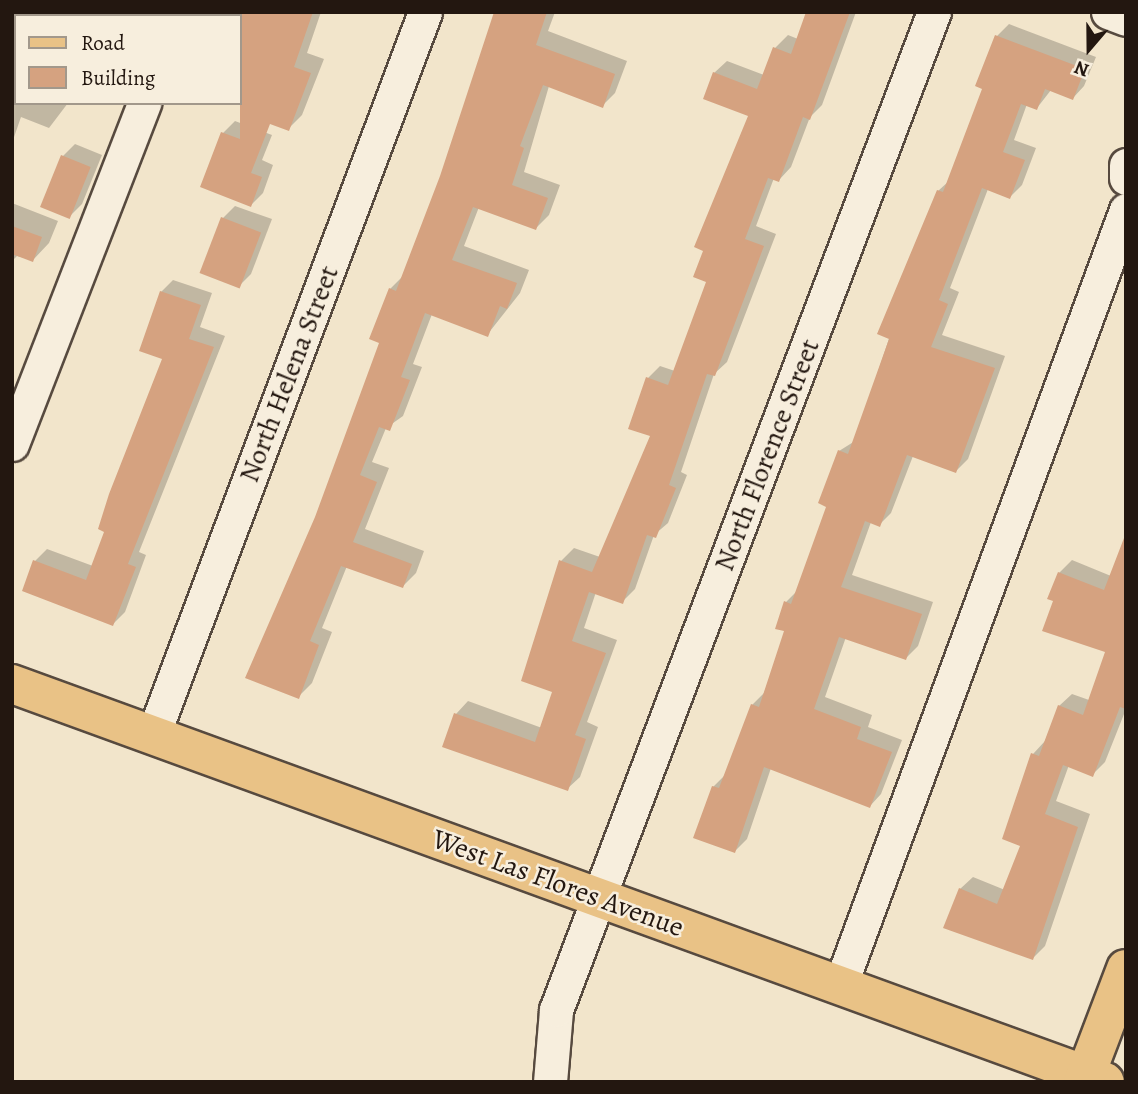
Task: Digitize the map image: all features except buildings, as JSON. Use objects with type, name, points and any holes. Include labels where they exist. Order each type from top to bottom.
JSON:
[{"type":"main road","name":"West Las Flores Avenue","points":[[12,684],[1091,1080]]},
{"type":"main road","points":[[1091,1080],[1126,970]]},
{"type":"street","name":"North Helena Street","points":[[153,735],[425,12]]},
{"type":"street","name":"North Florence Street","points":[[550,1082],[556,1010],[601,898],[934,12]]},
{"type":"street","points":[[1108,12],[1126,19]]},
{"type":"street","points":[[12,444],[143,105]]},
{"type":"street","points":[[1126,164],[1126,178]]},
{"type":"street","points":[[840,986],[1126,210]]}]
